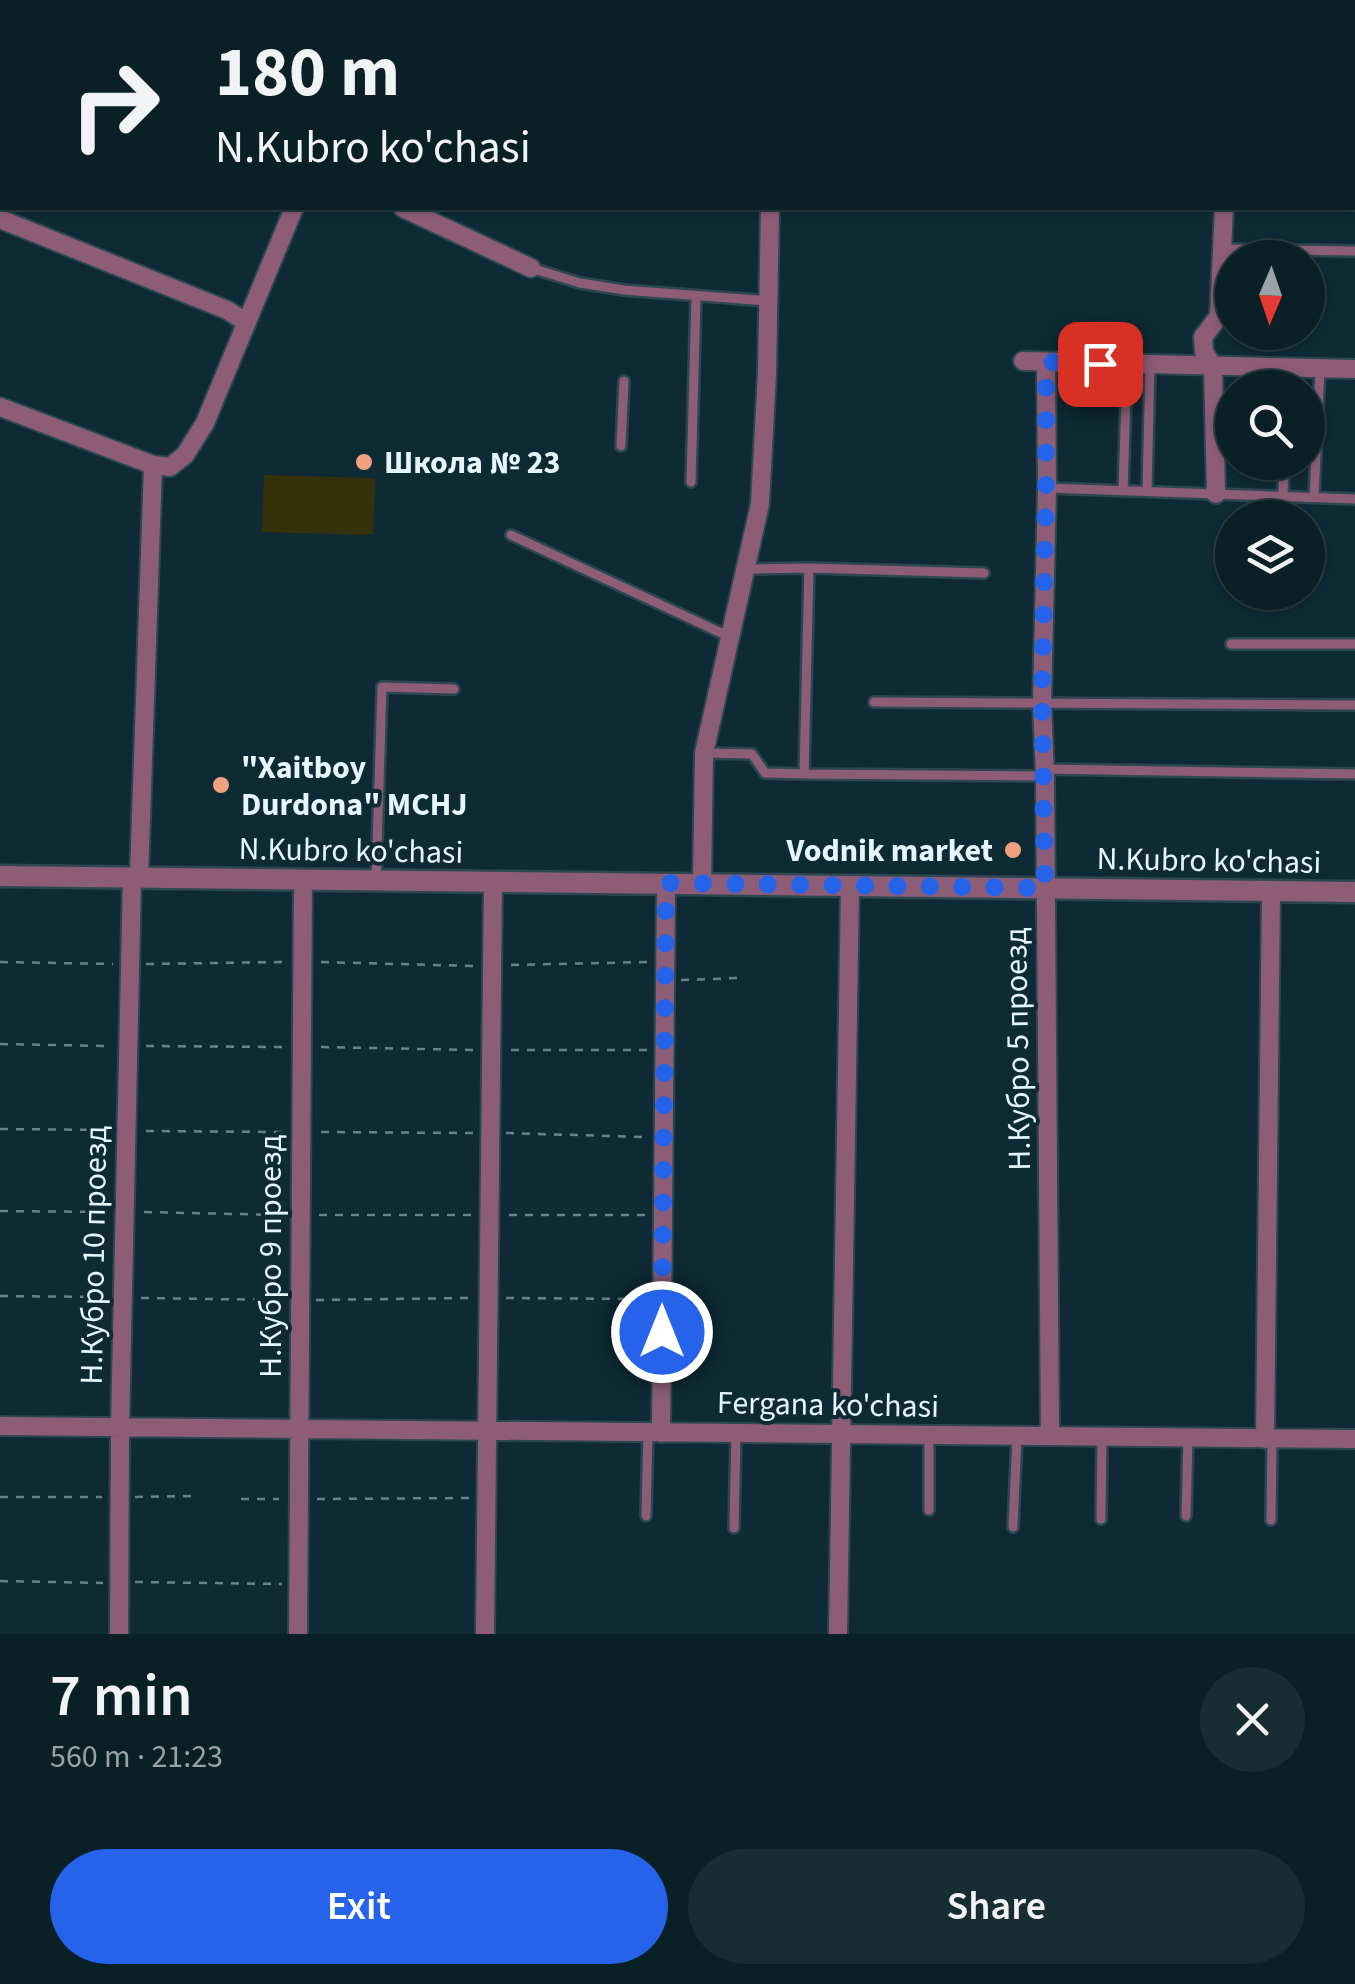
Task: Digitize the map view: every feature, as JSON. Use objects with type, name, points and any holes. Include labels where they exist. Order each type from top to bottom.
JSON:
[{"type":"street","points":[[0,407],[170,468],[185,455],[204,423],[293,210]]},
{"type":"street","points":[[406,210],[531,268]]},
{"type":"street","points":[[702,884],[704,753],[760,504],[770,210]]},
{"type":"street","points":[[1222,240],[1224,210]]},
{"type":"street","points":[[0,219],[226,310],[246,322]]},
{"type":"street","points":[[1215,320],[1202,337],[1212,366],[1216,494]]},
{"type":"street","points":[[1023,361],[1355,370]]},
{"type":"street","name":"Н.Кубро 5 проезд","points":[[1046,362],[1042,703],[1050,1435]]},
{"type":"street","name":"Н.Кубро 10 проезд","points":[[120,1634],[129,964],[153,465]]},
{"type":"street","name":"N.Kubro ko'chasi","points":[[0,876],[1355,892]]},
{"type":"street","name":"Н.Кубро 9 проезд","points":[[298,1634],[303,879]]},
{"type":"street","points":[[484,1634],[494,882]]},
{"type":"street","points":[[655,1432],[663,1299],[666,883]]},
{"type":"street","points":[[838,1634],[850,886]]},
{"type":"street","points":[[1269,1439],[1271,892]]},
{"type":"street","name":"Fergana ko'chasi","points":[[0,1426],[1355,1440]]},
{"type":"lane","points":[[1325,251],[1355,252]]},
{"type":"lane","points":[[531,268],[580,283],[768,301]]},
{"type":"lane","points":[[691,482],[696,297]]},
{"type":"lane","points":[[1124,491],[1127,364]]},
{"type":"lane","points":[[1146,492],[1150,365]]},
{"type":"lane","points":[[1314,497],[1320,369]]},
{"type":"lane","points":[[621,446],[624,381]]},
{"type":"lane","points":[[1283,480],[1283,496]]},
{"type":"lane","points":[[1046,488],[1355,499]]},
{"type":"lane","points":[[511,535],[730,637]]},
{"type":"lane","points":[[804,774],[809,568]]},
{"type":"lane","points":[[745,569],[984,573]]},
{"type":"lane","points":[[1232,644],[1355,644]]},
{"type":"lane","points":[[376,880],[382,687],[454,689]]},
{"type":"lane","points":[[874,702],[1355,705]]},
{"type":"lane","points":[[704,753],[752,754],[765,773],[1355,774]]},
{"type":"lane","points":[[646,1516],[655,1432]]},
{"type":"lane","points":[[734,1528],[736,1433]]},
{"type":"lane","points":[[928,1435],[929,1510]]},
{"type":"lane","points":[[1013,1527],[1017,1436]]},
{"type":"lane","points":[[1101,1519],[1102,1437]]},
{"type":"lane","points":[[1186,1516],[1188,1438]]},
{"type":"lane","points":[[1269,1439],[1271,1520]]},
{"type":"path","points":[[0,962],[492,966],[665,971],[740,978]]},
{"type":"path","points":[[0,1044],[666,1050]]},
{"type":"path","points":[[0,1129],[664,1137]]},
{"type":"path","points":[[0,1211],[662,1215]]},
{"type":"path","points":[[0,1296],[663,1299]]},
{"type":"path","points":[[0,1497],[194,1496]]},
{"type":"path","points":[[241,1499],[485,1498]]},
{"type":"path","points":[[0,1581],[298,1584]]},
{"type":"shaded area","points":[[264,475],[375,478],[373,535],[262,532]]},
{"type":"place","name":"Школа № 23","points":[[364,462]]},
{"type":"place","name":"\"Xaitboy Durdona\" MCHJ","points":[[221,785]]},
{"type":"place","name":"Vodnik market","points":[[1013,850]]},
{"type":"route","points":[[662,1332],[666,883],[1045,888],[1042,703],[1046,362],[1100,364]]}]
